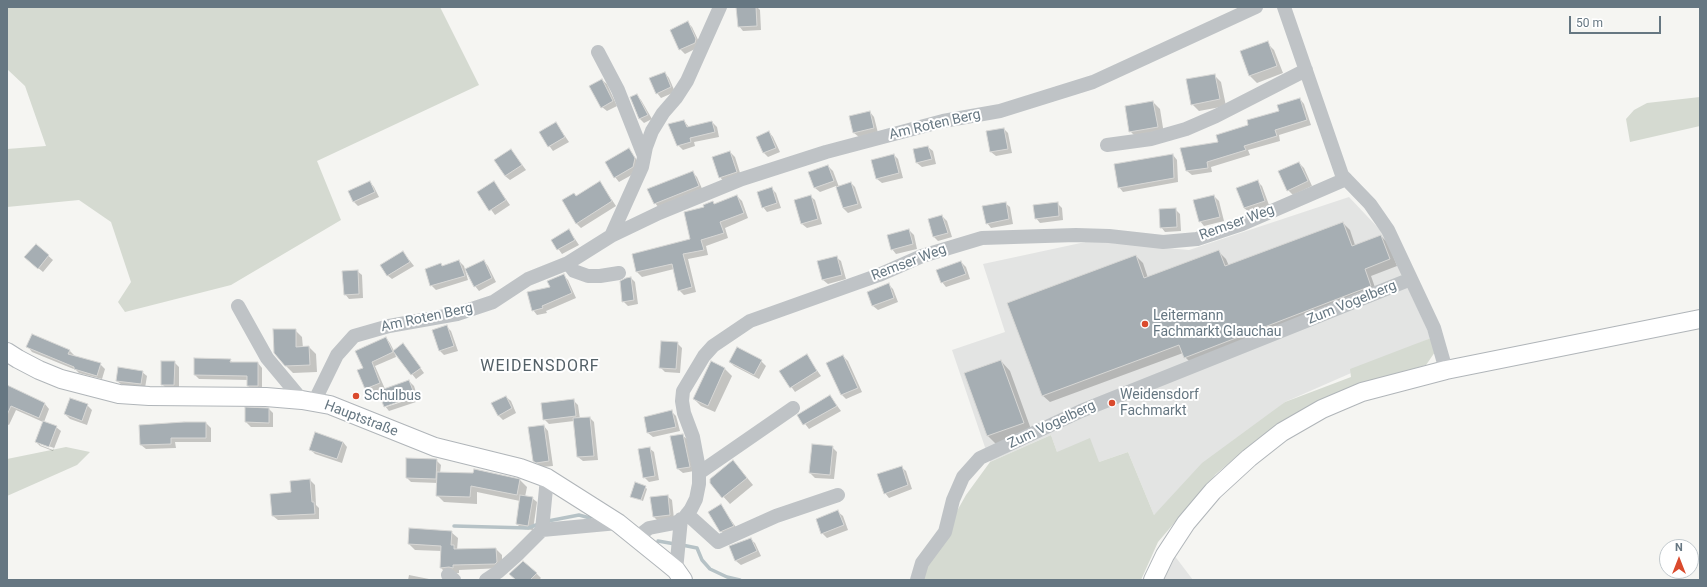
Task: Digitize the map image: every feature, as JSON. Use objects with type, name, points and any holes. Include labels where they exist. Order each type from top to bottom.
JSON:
[{"type":"main road","points":[[1153,580],[1165,555],[1186,523],[1213,491],[1248,458],[1282,432],[1322,409],[1362,392],[1446,370],[1700,319]]},
{"type":"main road","name":"Hauptstraße","points":[[7,352],[18,360],[61,379],[119,394],[149,396],[260,397],[308,401],[330,405],[435,447],[520,468],[547,478],[618,523],[680,575]]},
{"type":"street","points":[[611,236],[642,167],[652,131],[663,113],[676,98],[687,81],[720,7]]},
{"type":"street","name":"Am Roten Berg","points":[[308,401],[337,355],[354,336],[389,326],[457,314],[493,302],[528,279],[568,263],[611,236],[659,213],[742,180],[826,152],[943,121],[1000,111],[1093,82],[1256,7]]},
{"type":"street","points":[[1284,7],[1342,175],[1370,204],[1388,230],[1434,328],[1446,370]]},
{"type":"street","points":[[598,52],[618,90],[644,156]]},
{"type":"street","points":[[1107,145],[1151,139],[1186,129],[1216,116],[1306,70]]},
{"type":"street","name":"Remser Weg","points":[[680,575],[684,516],[696,499],[699,484],[696,450],[683,407],[683,391],[704,356],[713,346],[750,321],[872,277],[922,256],[982,238],[1076,235],[1109,236],[1163,242],[1197,239],[1242,224],[1346,179]]},
{"type":"street","points":[[568,263],[574,271],[588,276],[619,273]]},
{"type":"street","name":"Zum Vogelberg","points":[[917,580],[922,564],[945,532],[953,500],[963,477],[980,458],[1081,411],[1411,279]]},
{"type":"street","points":[[238,306],[266,358],[308,401]]},
{"type":"street","points":[[699,473],[793,408]]},
{"type":"street","points":[[542,530],[547,478]]},
{"type":"street","points":[[636,538],[649,528],[676,523],[684,516],[718,542],[776,516],[838,495]]},
{"type":"street","points":[[486,580],[502,569],[542,530],[618,523]]},
{"type":"shaded area","points":[[7,7],[440,7],[479,85],[317,161],[341,220],[231,285],[125,312],[118,302],[131,282],[111,222],[79,200],[7,207],[7,149],[46,146],[25,86],[7,69]]},
{"type":"shaded area","points":[[1700,97],[1700,126],[1630,142],[1626,119],[1634,110],[1647,103]]},
{"type":"shaded area","points":[[1349,197],[1383,233],[1431,338],[1285,402],[1154,515],[1128,452],[1099,462],[1057,452],[1051,435],[990,462],[952,350],[1005,332],[983,264],[1090,241],[1189,250]]},
{"type":"shaded area","points":[[1431,338],[1435,352],[1426,365],[1359,385],[1296,413],[1259,438],[1216,474],[1158,542],[1141,580],[922,580],[923,571],[966,495],[990,462],[1051,435],[1057,452],[1090,438],[1099,462],[1128,452],[1154,515],[1202,463],[1285,402],[1351,377],[1350,369]]},
{"type":"shaded area","points":[[66,447],[90,452],[77,465],[7,496],[7,459]]},
{"type":"shaded area","points":[[1174,555],[1193,580],[1161,580]]},
{"type":"building","points":[[736,7],[756,7],[757,26],[738,27]]},
{"type":"building","points":[[688,21],[696,39],[695,43],[679,50],[670,30]]},
{"type":"building","points":[[1268,41],[1277,66],[1249,76],[1240,51]]},
{"type":"building","points":[[665,72],[671,87],[656,94],[649,78]]},
{"type":"building","points":[[1215,74],[1220,99],[1191,105],[1186,79]]},
{"type":"building","points":[[602,79],[613,101],[601,108],[589,86]]},
{"type":"building","points":[[637,94],[648,115],[639,119],[630,97]]},
{"type":"building","points":[[1300,98],[1307,120],[1275,130],[1277,136],[1244,146],[1246,150],[1207,162],[1208,168],[1186,171],[1180,148],[1218,142],[1216,135],[1248,125],[1247,120],[1279,111],[1277,105]]},
{"type":"building","points":[[1153,101],[1158,127],[1129,132],[1125,106]]},
{"type":"building","points":[[870,111],[874,128],[853,133],[849,116]]},
{"type":"building","points":[[684,120],[687,127],[712,121],[715,132],[690,138],[691,142],[677,146],[668,124]]},
{"type":"building","points":[[556,122],[565,137],[548,147],[539,132]]},
{"type":"building","points":[[1004,128],[1008,149],[990,152],[986,131]]},
{"type":"building","points":[[769,131],[776,148],[763,153],[756,137]]},
{"type":"building","points":[[928,146],[932,159],[916,163],[913,149]]},
{"type":"building","points":[[629,148],[635,158],[633,167],[614,178],[605,162]]},
{"type":"building","points":[[511,149],[522,165],[505,176],[494,160]]},
{"type":"building","points":[[730,151],[737,172],[719,178],[712,157]]},
{"type":"building","points":[[894,154],[899,173],[876,179],[871,160]]},
{"type":"building","points":[[1173,154],[1174,178],[1118,188],[1114,164]]},
{"type":"building","points":[[1299,162],[1308,181],[1287,191],[1278,171]]},
{"type":"building","points":[[828,165],[834,181],[814,188],[808,172]]},
{"type":"building","points":[[693,171],[699,186],[654,204],[647,189]]},
{"type":"building","points":[[1258,180],[1265,201],[1244,208],[1236,188]]},
{"type":"building","points":[[370,181],[375,192],[353,202],[348,191]]},
{"type":"building","points":[[494,181],[506,200],[489,211],[477,192]]},
{"type":"building","points":[[600,181],[612,201],[576,224],[562,200],[574,193],[576,196]]},
{"type":"building","points":[[851,182],[858,204],[843,208],[836,187]]},
{"type":"building","points":[[772,187],[777,203],[762,208],[757,192]]},
{"type":"building","points":[[737,195],[744,213],[720,222],[724,233],[701,240],[704,250],[683,254],[692,287],[678,291],[672,264],[636,272],[632,254],[690,239],[684,212],[704,207],[703,205],[713,201],[714,204]]},
{"type":"building","points":[[811,195],[818,219],[801,224],[794,200]]},
{"type":"building","points":[[1214,195],[1220,217],[1199,222],[1193,200]]},
{"type":"building","points":[[1006,202],[1009,219],[986,224],[982,206]]},
{"type":"building","points":[[1058,202],[1059,216],[1035,219],[1033,205]]},
{"type":"building","points":[[1176,208],[1177,227],[1160,228],[1159,209]]},
{"type":"building","points":[[942,215],[948,233],[933,237],[928,219]]},
{"type":"building","name":"Leitermann Fachmarkt Glauchau","points":[[1343,222],[1352,246],[1381,235],[1390,259],[1365,269],[1371,286],[1184,358],[1179,345],[1042,396],[1007,303],[1136,255],[1144,278],[1219,250],[1225,266]]},
{"type":"building","points":[[569,229],[575,240],[557,250],[551,240]]},
{"type":"building","points":[[909,229],[913,244],[891,250],[887,235]]},
{"type":"building","points":[[36,244],[49,255],[38,269],[24,257]]},
{"type":"building","points":[[403,251],[410,262],[387,276],[380,265]]},
{"type":"building","points":[[837,256],[842,275],[822,280],[817,261]]},
{"type":"building","points":[[459,260],[465,276],[430,286],[425,269],[441,263],[442,266]]},
{"type":"building","points":[[484,260],[492,278],[474,287],[465,269]]},
{"type":"building","points":[[961,261],[966,274],[941,283],[936,270]]},
{"type":"building","points":[[358,270],[359,294],[344,295],[342,271]]},
{"type":"building","points":[[564,274],[572,293],[542,306],[543,308],[532,311],[527,292],[550,287],[547,281]]},
{"type":"building","points":[[631,277],[634,300],[622,302],[620,281]]},
{"type":"building","points":[[889,283],[894,298],[872,306],[867,292]]},
{"type":"building","points":[[447,325],[454,346],[439,351],[432,330]]},
{"type":"building","points":[[273,329],[296,329],[296,347],[309,346],[310,365],[285,366],[274,353]]},
{"type":"building","points":[[32,334],[70,350],[68,354],[101,363],[97,376],[74,369],[74,367],[26,347]]},
{"type":"building","points":[[386,337],[393,352],[372,362],[380,383],[365,389],[357,370],[363,368],[355,351]]},
{"type":"building","points":[[661,341],[678,342],[676,369],[659,368]]},
{"type":"building","points":[[403,343],[421,368],[411,375],[393,351]]},
{"type":"building","points":[[737,347],[762,360],[754,375],[729,362]]},
{"type":"building","points":[[807,354],[817,371],[790,388],[779,371]]},
{"type":"building","points":[[843,355],[858,388],[841,395],[826,363]]},
{"type":"building","points":[[194,358],[231,359],[230,362],[258,362],[258,386],[247,386],[247,376],[194,375]]},
{"type":"building","points":[[1001,360],[1024,423],[987,436],[964,373]]},
{"type":"building","points":[[161,361],[175,361],[174,385],[161,385]]},
{"type":"building","points":[[711,361],[725,368],[708,406],[693,399]]},
{"type":"building","points":[[118,367],[143,371],[141,384],[116,381]]},
{"type":"building","points":[[409,380],[415,396],[384,407],[378,391]]},
{"type":"building","points":[[7,385],[45,403],[39,418],[11,406],[7,415]]},
{"type":"building","points":[[830,395],[837,406],[803,425],[797,415]]},
{"type":"building","points":[[506,396],[512,408],[498,416],[491,403]]},
{"type":"building","points":[[70,398],[88,404],[82,421],[64,414]]},
{"type":"building","points":[[574,399],[576,416],[543,420],[541,403]]},
{"type":"building","points":[[245,407],[269,408],[269,423],[245,422]]},
{"type":"building","points":[[672,410],[676,427],[647,433],[644,417]]},
{"type":"building","points":[[590,417],[594,456],[577,457],[573,418]]},
{"type":"building","points":[[43,421],[57,426],[49,447],[35,442]]},
{"type":"building","points":[[206,422],[206,438],[171,438],[171,444],[140,445],[139,425]]},
{"type":"building","points":[[544,425],[549,461],[536,463],[533,461],[528,427]]},
{"type":"building","points":[[315,432],[343,442],[337,459],[309,450]]},
{"type":"building","points":[[683,434],[690,467],[677,469],[670,436]]},
{"type":"building","points":[[812,444],[833,446],[830,475],[809,473]]},
{"type":"building","points":[[650,447],[655,476],[643,478],[638,449]]},
{"type":"building","points":[[406,458],[437,459],[436,479],[406,478]]},
{"type":"building","points":[[733,460],[747,478],[722,498],[710,483],[710,479]]},
{"type":"building","points":[[902,466],[908,485],[884,494],[877,474]]},
{"type":"building","points":[[474,469],[520,479],[517,495],[471,486],[470,497],[436,496],[437,472],[473,473]]},
{"type":"building","points":[[310,479],[312,502],[314,502],[315,514],[272,516],[270,494],[291,492],[290,481]]},
{"type":"building","points":[[635,482],[646,486],[641,500],[630,497]]},
{"type":"building","points":[[520,495],[533,497],[528,526],[516,524]]},
{"type":"building","points":[[668,495],[670,515],[653,517],[650,497]]},
{"type":"building","points":[[721,504],[734,526],[720,532],[708,512]]},
{"type":"building","points":[[838,510],[844,525],[821,534],[816,519]]},
{"type":"building","points":[[409,528],[452,531],[451,545],[454,545],[454,549],[496,548],[497,562],[495,564],[453,565],[453,568],[440,568],[441,546],[408,544]]},
{"type":"building","points":[[751,538],[757,551],[735,561],[729,546]]},
{"type":"building","points":[[523,561],[537,573],[530,580],[516,580],[509,574]]},
{"type":"waterway","points":[[548,521],[579,515],[590,518]]},
{"type":"waterway","points":[[454,526],[528,528],[536,525]]},
{"type":"waterway","points":[[658,541],[675,544]]},
{"type":"waterway","points":[[682,545],[697,548],[702,560],[710,569],[727,577],[740,580]]},
{"type":"place","name":"Leitermann Fachmarkt Glauchau","points":[[1145,324]]},
{"type":"place","name":"Schulbus","points":[[356,396]]},
{"type":"place","name":"Weidensdorf Fachmarkt","points":[[1112,403]]},
{"type":"district","name":"WEIDENSDORF","points":[[540,367]]}]
